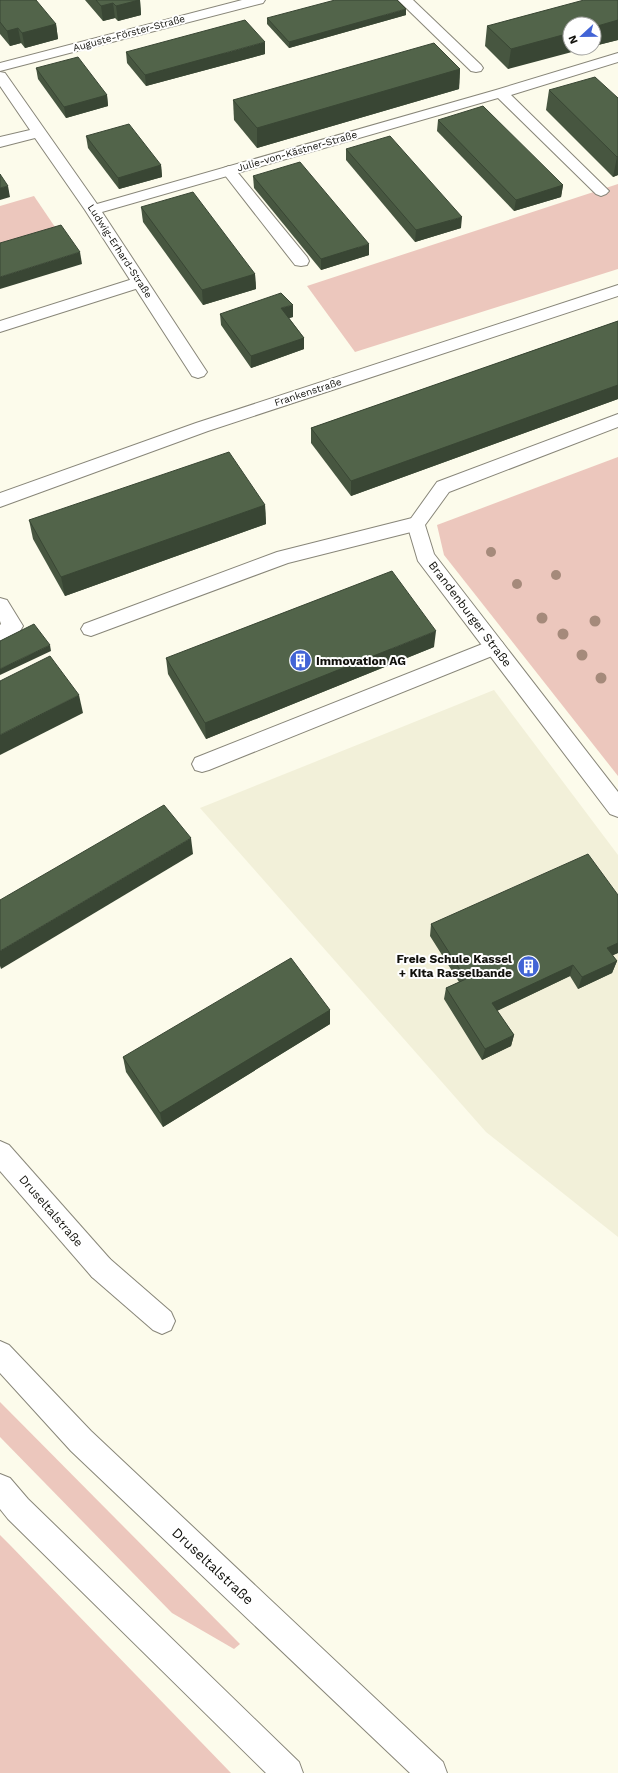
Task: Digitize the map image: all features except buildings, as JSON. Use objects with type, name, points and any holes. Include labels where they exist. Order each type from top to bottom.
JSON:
[{"type":"street","name":"Auguste-Förster-Straße","points":[[0,67],[258,0]]},
{"type":"street","points":[[405,0],[476,68]]},
{"type":"street","name":"Julie-von-Kästner-Straße","points":[[93,210],[618,58]]},
{"type":"street","name":"Ludwig-Erhard-Straße","points":[[0,76],[93,210],[198,372]]},
{"type":"street","points":[[501,93],[601,191]]},
{"type":"street","points":[[0,142],[39,132]]},
{"type":"street","points":[[229,171],[301,261]]},
{"type":"street","points":[[0,327],[140,282]]},
{"type":"street","name":"Frankenstraße","points":[[0,500],[202,427],[618,290]]},
{"type":"street","points":[[91,629],[284,557],[416,524],[443,487],[618,420]]},
{"type":"street","name":"Brandenburger Straße","points":[[416,524],[425,556],[618,808]]},
{"type":"street","points":[[0,605],[13,626],[0,634]]},
{"type":"street","points":[[202,764],[495,647]]},
{"type":"street","name":"Druseltalstraße","points":[[0,1153],[101,1268],[162,1321]]},
{"type":"street","name":"Druseltalstraße","points":[[0,1354],[81,1441],[432,1773]]},
{"type":"street","points":[[0,1488],[18,1509],[288,1773]]},
{"type":"shaded area","points":[[618,184],[618,269],[355,352],[307,286]]},
{"type":"shaded area","points":[[34,196],[57,230],[0,248],[0,206]]},
{"type":"shaded area","points":[[618,457],[618,776],[444,555],[437,525]]},
{"type":"shaded area","points":[[494,690],[618,855],[618,1237],[486,1132],[200,808]]},
{"type":"shaded area","points":[[0,1402],[240,1644],[234,1649],[172,1613],[0,1437]]},
{"type":"shaded area","points":[[0,1535],[9,1544],[231,1773],[0,1773]]},
{"type":"place","name":"Immovation AG","points":[[301,661]]},
{"type":"place","name":"Freie Schule Kassel + Kita Rasselbande","points":[[528,966]]}]
